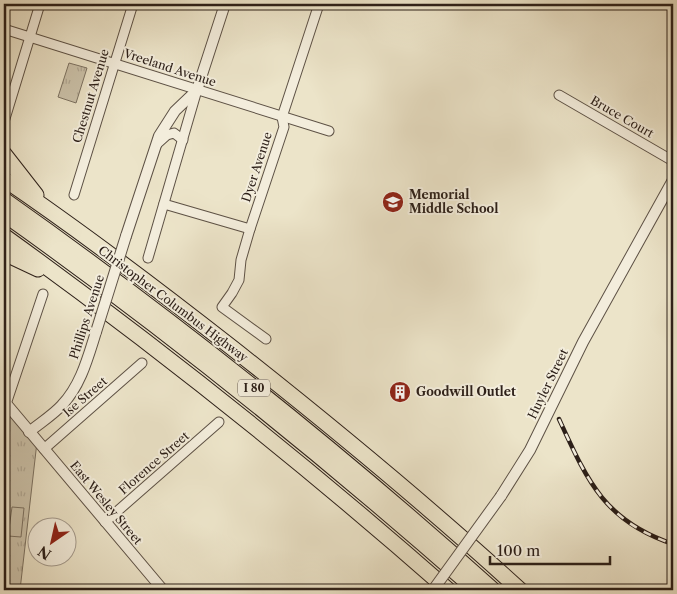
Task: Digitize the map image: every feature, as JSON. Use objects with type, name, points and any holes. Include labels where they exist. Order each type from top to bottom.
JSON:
[{"type":"highway","points":[[4,154],[46,208]]},
{"type":"highway","name":"Christopher Columbus Highway","points":[[4,179],[141,278],[276,382],[417,500],[520,590]]},
{"type":"highway","name":"Christopher Columbus Highway","points":[[4,200],[136,296],[252,387],[394,503],[494,590]]},
{"type":"highway","name":"I 80","points":[[4,214],[147,319],[255,404],[349,481],[476,590]]},
{"type":"highway","name":"I 80","points":[[4,236],[187,373],[300,464],[448,590]]},
{"type":"highway","points":[[4,253],[73,286]]},
{"type":"street","points":[[4,122],[40,4]]},
{"type":"street","name":"Chestnut Avenue","points":[[74,195],[133,4]]},
{"type":"street","name":"Phillips Avenue","points":[[148,258],[197,90],[225,4]]},
{"type":"street","name":"Dyer Avenue","points":[[266,339],[222,307],[236,286],[240,274],[241,260],[250,229],[284,127],[282,117],[319,4]]},
{"type":"street","name":"Vreeland Avenue","points":[[4,30],[329,131]]},
{"type":"street","name":"Phillips Avenue","points":[[29,432],[62,406],[71,394],[86,362],[154,148],[166,123],[175,111],[197,90]]},
{"type":"street","name":"Bruce Court","points":[[559,95],[673,161]]},
{"type":"street","points":[[154,148],[167,135],[174,134],[183,140]]},
{"type":"street","name":"Huyler Street","points":[[433,590],[501,496],[530,450],[583,342],[673,180]]},
{"type":"street","points":[[164,204],[250,229]]},
{"type":"street","points":[[5,403],[43,294]]},
{"type":"street","name":"Ise Street","points":[[44,449],[142,363]]},
{"type":"street","name":"East Wesley Street","points":[[5,403],[163,590]]},
{"type":"street","name":"Florence Street","points":[[105,522],[219,422]]},
{"type":"green space","points":[[69,63],[87,68],[76,103],[58,97]]},
{"type":"green space","points":[[12,413],[37,442],[20,590],[4,590],[4,421]]},
{"type":"green space","points":[[12,507],[24,508],[21,537],[8,536]]},
{"type":"railway","points":[[559,419],[579,461],[601,496],[630,523],[649,535],[673,544]]},
{"type":"place","name":"Memorial Middle School","points":[[393,202]]},
{"type":"place","name":"Goodwill Outlet","points":[[400,392]]}]
